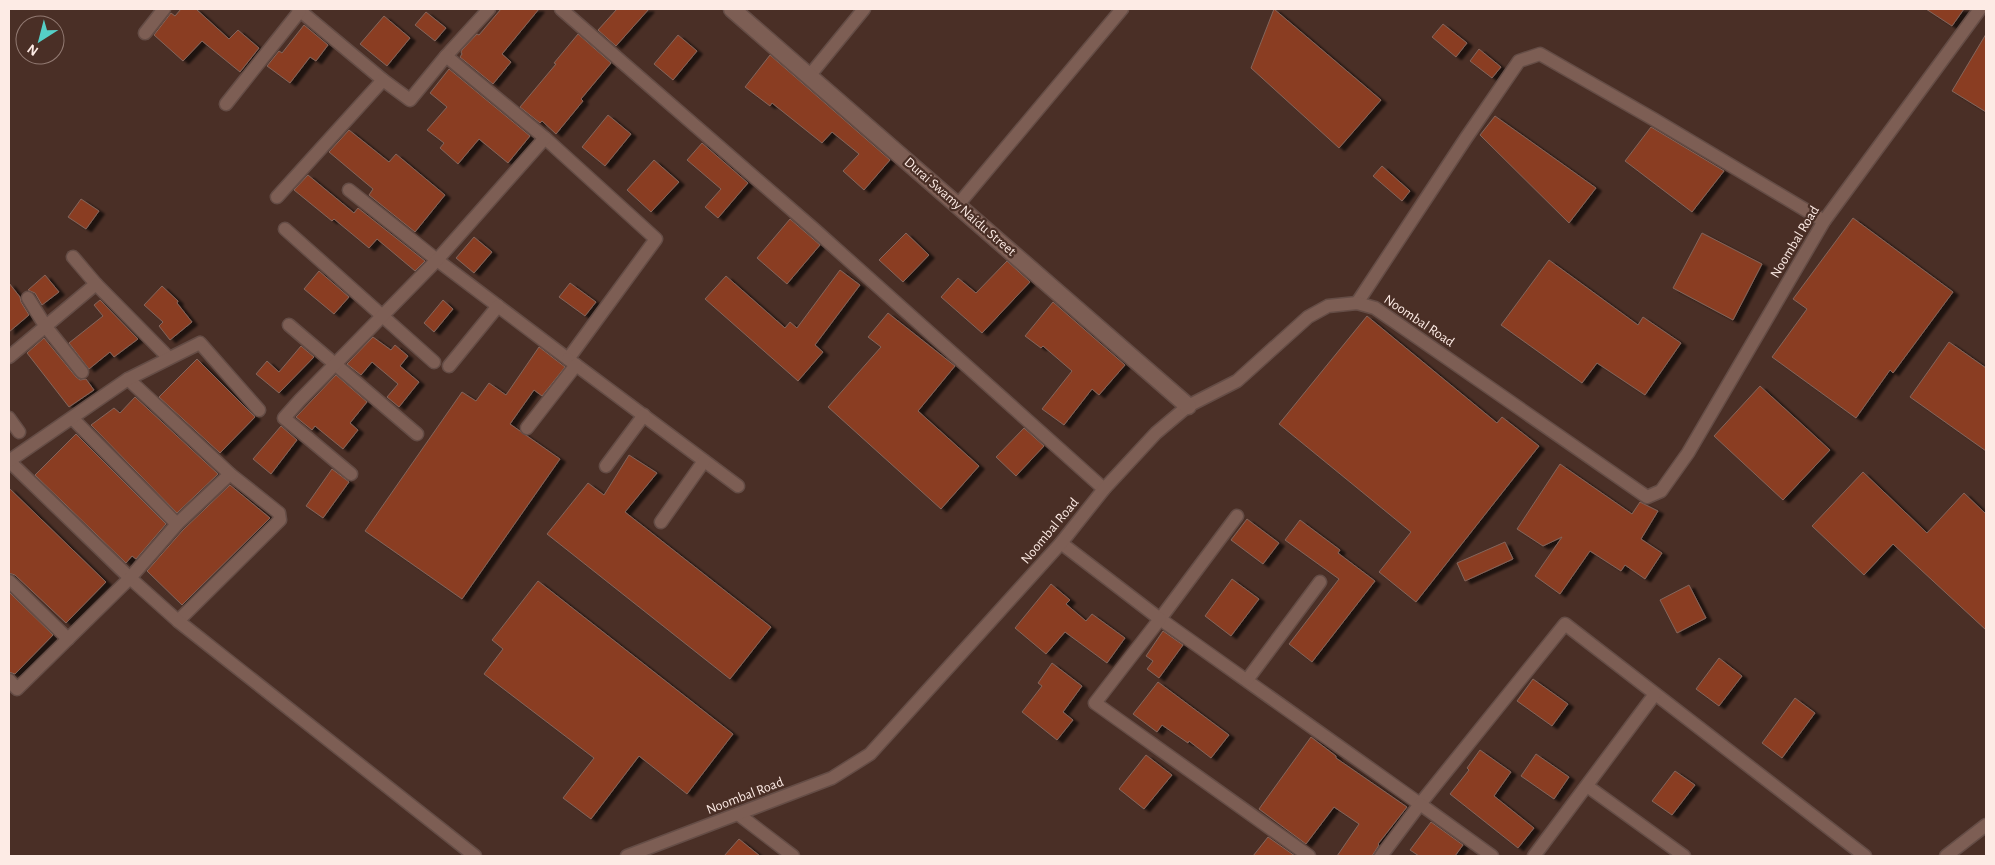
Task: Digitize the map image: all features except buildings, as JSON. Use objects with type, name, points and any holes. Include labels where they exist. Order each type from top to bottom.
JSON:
[{"type":"street","points":[[145,33],[164,9]]},
{"type":"street","points":[[226,104],[299,10],[382,80],[410,100],[446,56],[489,9]]},
{"type":"street","points":[[561,9],[815,230],[1104,489]]},
{"type":"street","name":"Durai Swamy Naidu Street","points":[[732,9],[1188,406]]},
{"type":"street","points":[[810,75],[864,9]]},
{"type":"street","points":[[957,206],[1122,9]]},
{"type":"street","name":"Noombal Road","points":[[627,856],[832,778],[870,754],[1061,543],[1104,489],[1156,433],[1188,406],[1237,381],[1308,317],[1328,306],[1357,303],[1375,308],[1647,497],[1661,491],[1688,452],[1824,221],[1980,9]]},
{"type":"street","points":[[1357,303],[1519,61],[1540,54],[1824,221]]},
{"type":"street","points":[[446,56],[545,138],[656,239],[527,428]]},
{"type":"street","points":[[277,197],[382,80]]},
{"type":"street","points":[[351,474],[284,418],[437,260],[545,138]]},
{"type":"street","points":[[349,190],[437,260],[738,486]]},
{"type":"street","points":[[285,230],[434,362]]},
{"type":"street","points":[[72,257],[169,358]]},
{"type":"street","points":[[9,357],[96,284]]},
{"type":"street","points":[[28,298],[46,327],[82,372]]},
{"type":"street","points":[[449,366],[498,306]]},
{"type":"street","points":[[289,325],[417,434]]},
{"type":"street","points":[[258,410],[200,343],[128,379],[9,461],[130,578],[178,621],[475,856]]},
{"type":"street","points":[[128,379],[230,474],[279,513],[280,520],[178,621]]},
{"type":"street","points":[[606,466],[644,415]]},
{"type":"street","points":[[9,418],[19,432]]},
{"type":"street","points":[[72,418],[177,524]]},
{"type":"street","points":[[661,522],[704,461]]},
{"type":"street","points":[[9,680],[17,689],[130,578],[177,524],[230,474]]},
{"type":"street","points":[[1237,516],[1095,703],[1308,856]]},
{"type":"street","points":[[1061,543],[1160,618],[1492,856]]},
{"type":"street","points":[[9,581],[68,639]]},
{"type":"street","points":[[1247,680],[1320,582]]},
{"type":"street","points":[[1381,856],[1420,804],[1565,624],[1865,856]]},
{"type":"street","points":[[1534,856],[1655,694]]},
{"type":"street","points":[[1587,786],[1684,856]]},
{"type":"street","points":[[738,814],[793,856]]},
{"type":"street","points":[[1946,856],[1986,824]]}]
